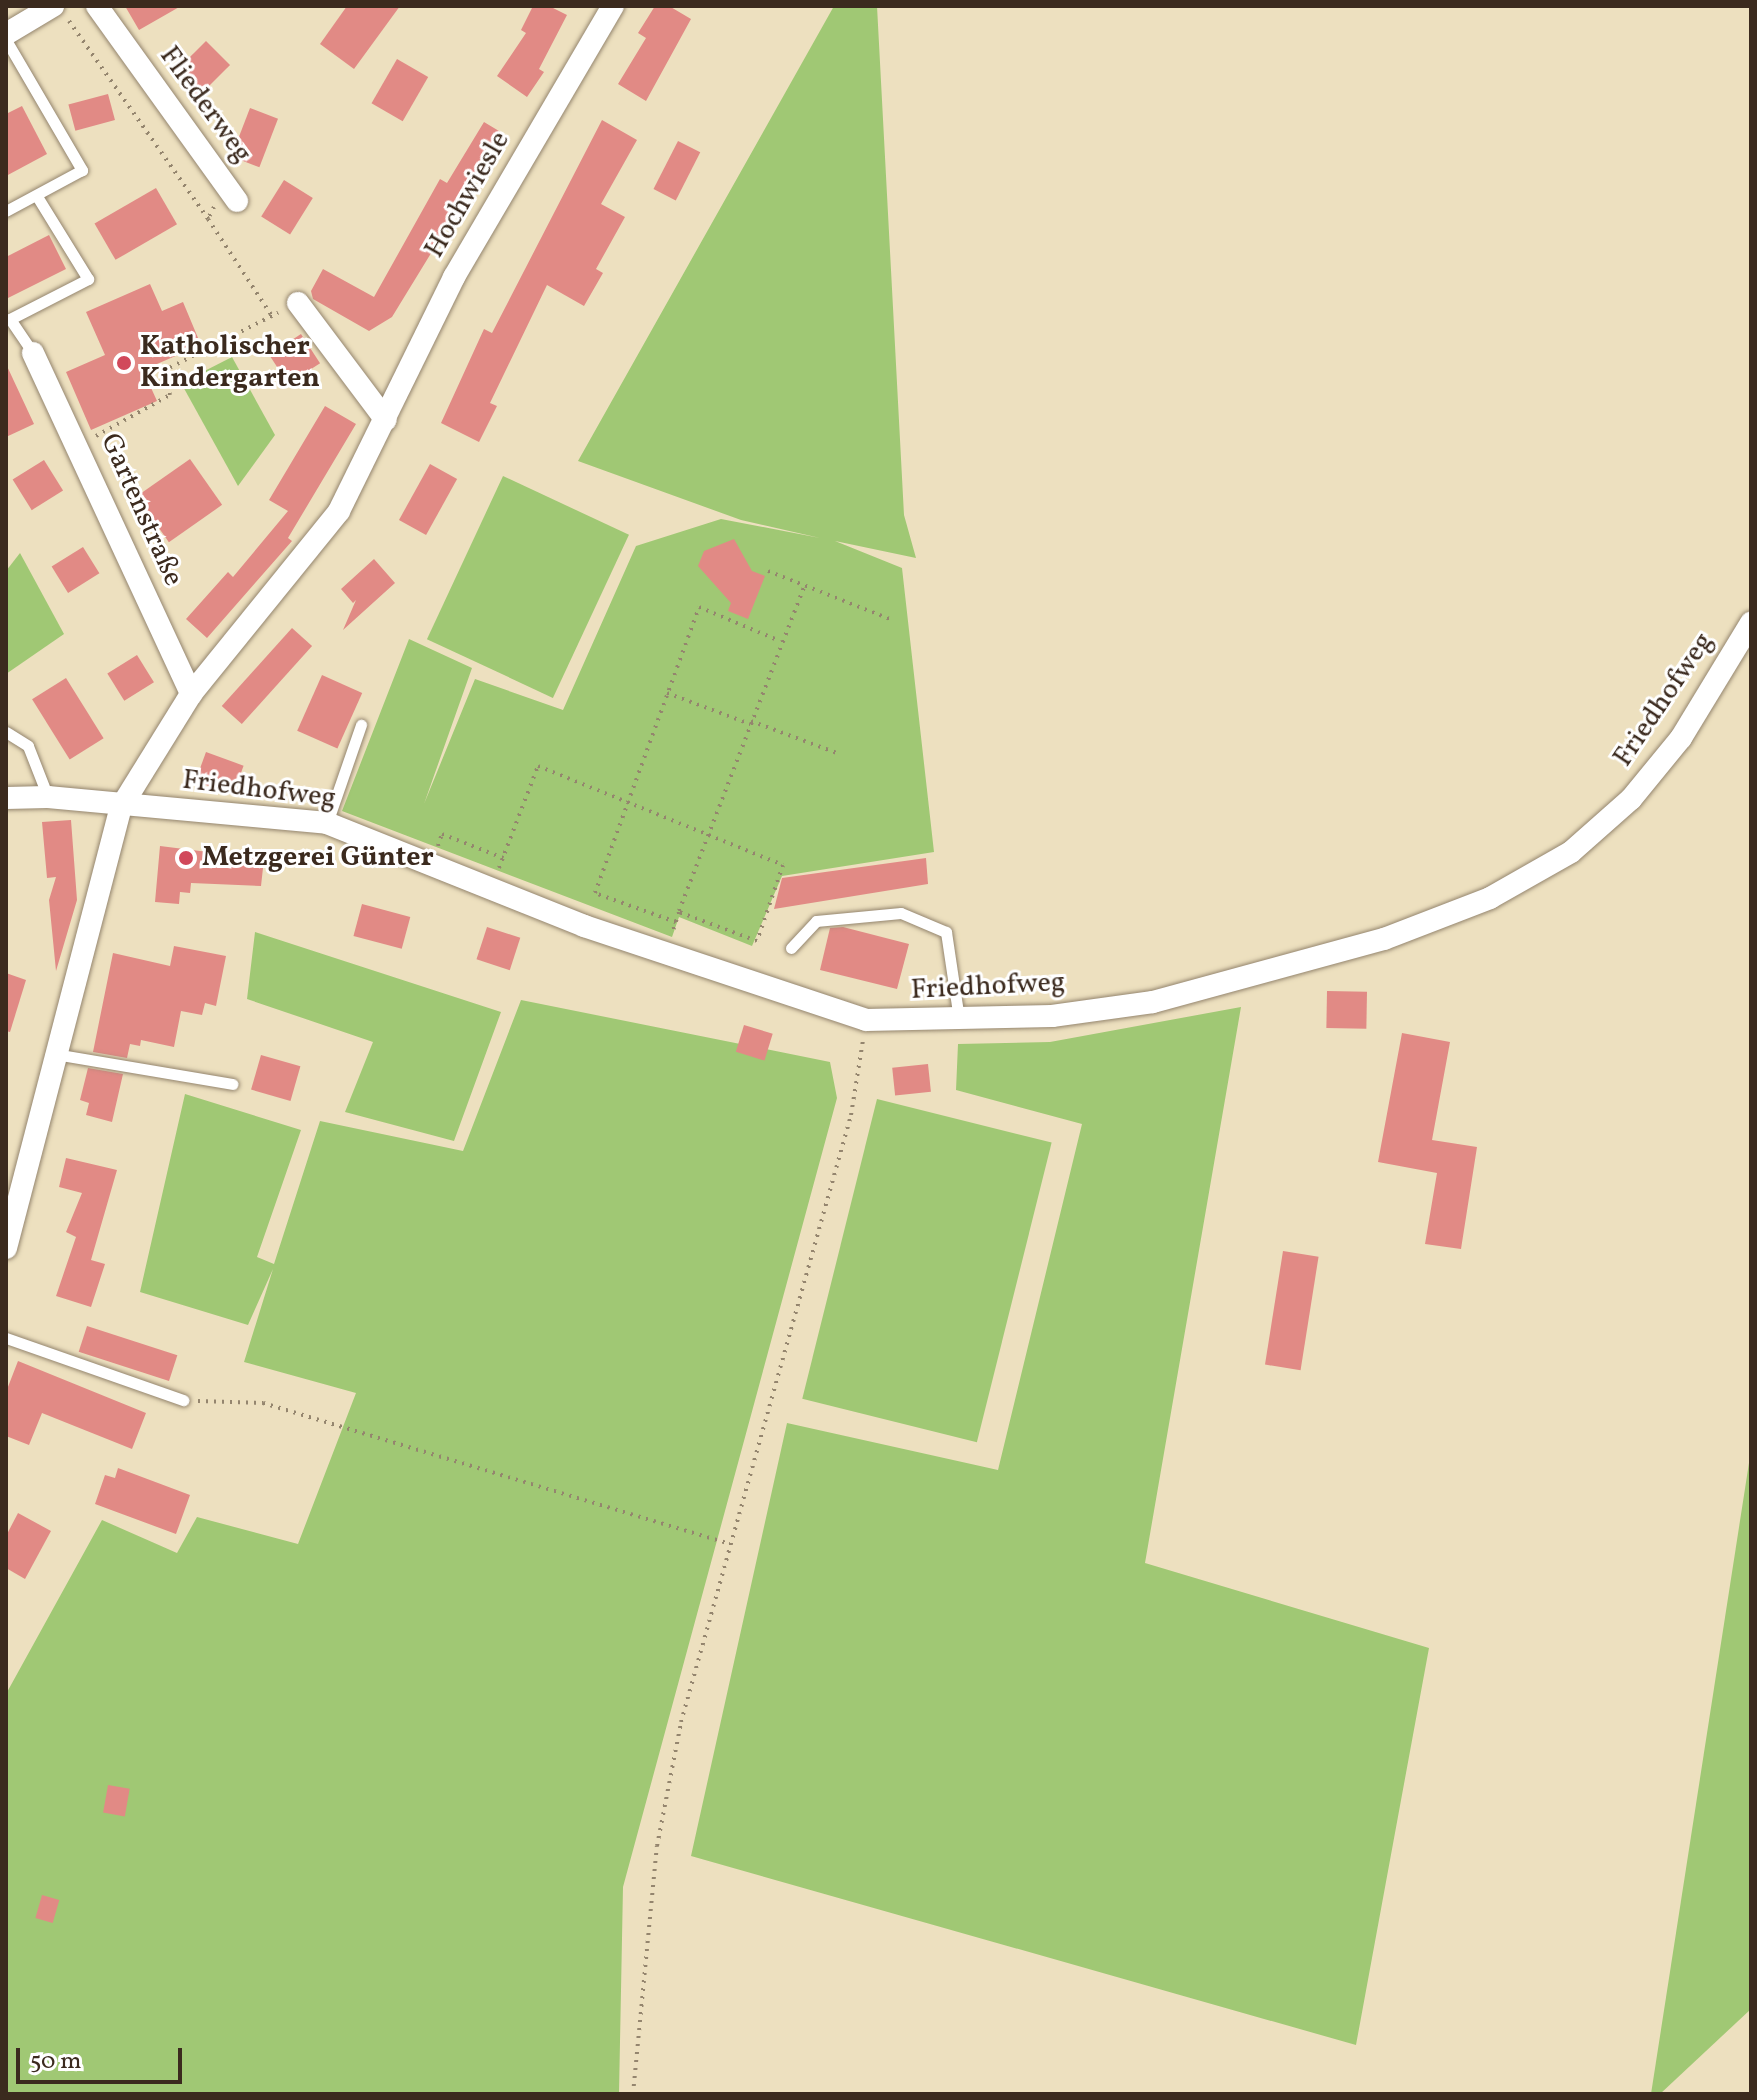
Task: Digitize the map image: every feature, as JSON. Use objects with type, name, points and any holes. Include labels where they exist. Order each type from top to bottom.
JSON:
[{"type":"street","name":"Fliederweg","points":[[97,6],[230,192]]},
{"type":"street","name":"Hochwiesle","points":[[6,1248],[54,1054],[121,807],[191,694],[339,511],[454,277],[613,6]]},
{"type":"street","points":[[6,37],[60,12]]},
{"type":"street","points":[[298,303],[386,420]]},
{"type":"street","name":"Gartenstraße","points":[[33,353],[80,445],[191,694]]},
{"type":"street","name":"Friedhofweg","points":[[6,798],[48,797],[121,807],[327,823],[491,889],[665,953],[866,1020],[959,1021],[1052,1016],[1153,1002],[1384,939],[1490,898],[1571,852],[1631,799],[1681,738],[1751,623]]},
{"type":"lane","points":[[6,37],[82,170],[38,198],[6,211]]},
{"type":"lane","points":[[33,353],[10,319],[88,279],[38,198]]},
{"type":"lane","points":[[327,823],[361,725]]},
{"type":"lane","points":[[6,732],[28,746],[48,797]]},
{"type":"lane","points":[[791,948],[816,921],[901,913],[946,932],[959,1021]]},
{"type":"lane","points":[[54,1054],[232,1084]]},
{"type":"lane","points":[[6,1338],[183,1400]]},
{"type":"path","points":[[60,12],[208,219],[272,316]]},
{"type":"path","points":[[208,219],[230,192]]},
{"type":"path","points":[[80,445],[170,395],[163,371],[298,303]]},
{"type":"path","points":[[768,571],[890,619]]},
{"type":"path","points":[[665,953],[780,641],[805,585]]},
{"type":"path","points":[[676,922],[595,893],[667,693],[699,607],[780,641]]},
{"type":"path","points":[[667,693],[837,753]]},
{"type":"path","points":[[491,889],[538,766],[783,865],[757,941],[679,912]]},
{"type":"path","points":[[431,865],[442,834],[503,858]]},
{"type":"path","points":[[633,2094],[657,1846],[681,1722],[727,1543],[851,1115],[866,1020]]},
{"type":"path","points":[[183,1400],[263,1403],[727,1543]]},
{"type":"green space","points":[[834,6],[877,6],[904,515],[916,558],[835,541],[902,568],[934,852],[782,876],[752,946],[679,917],[672,937],[342,811],[409,639],[472,668],[424,804],[475,679],[563,710],[636,546],[721,519],[820,538],[741,520],[578,461]]},
{"type":"green space","points":[[232,357],[275,435],[238,486],[181,383]]},
{"type":"green space","points":[[503,476],[629,535],[553,698],[427,639]]},
{"type":"green space","points":[[20,553],[64,634],[6,674],[6,571]]},
{"type":"green space","points":[[255,932],[501,1012],[454,1141],[345,1112],[373,1042],[247,999]]},
{"type":"green space","points":[[521,1000],[830,1062],[837,1098],[623,1887],[619,2094],[6,2094],[6,1694],[102,1520],[177,1553],[197,1517],[298,1544],[356,1393],[244,1362],[273,1269],[248,1325],[140,1292],[185,1094],[301,1130],[257,1257],[274,1264],[320,1121],[463,1151]]},
{"type":"green space","points":[[1241,1007],[1145,1563],[1429,1648],[1356,2045],[691,1856],[787,1423],[998,1470],[1082,1124],[956,1090],[958,1044],[1050,1042]]},
{"type":"green space","points":[[877,1099],[1052,1143],[977,1442],[802,1399]]},
{"type":"green space","points":[[1751,1450],[1751,2009],[1660,2094],[1651,2094]]},
{"type":"building","points":[[125,6],[181,6],[139,30]]},
{"type":"building","points":[[347,6],[400,6],[354,69],[320,44]]},
{"type":"building","points":[[533,6],[549,6],[567,15],[539,69],[544,72],[527,97],[497,76],[526,33],[521,30]]},
{"type":"building","points":[[655,6],[669,6],[691,19],[646,101],[618,84],[646,38],[638,33]]},
{"type":"building","points":[[206,41],[230,65],[198,97],[174,73]]},
{"type":"building","points":[[397,59],[428,77],[403,121],[372,103]]},
{"type":"building","points":[[108,94],[115,120],[75,131],[68,105]]},
{"type":"building","points":[[22,106],[47,154],[6,176],[6,114]]},
{"type":"building","points":[[250,108],[278,119],[259,167],[231,157]]},
{"type":"building","points":[[602,120],[637,140],[601,204],[625,217],[596,269],[603,273],[584,306],[547,285],[490,403],[497,406],[479,442],[441,423],[484,329],[492,333]]},
{"type":"building","points":[[484,122],[504,134],[392,317],[369,331],[313,299],[311,291],[323,269],[374,297],[440,179],[447,183]]},
{"type":"building","points":[[678,141],[700,152],[676,200],[653,189]]},
{"type":"building","points":[[284,180],[313,198],[290,234],[261,216]]},
{"type":"building","points":[[156,188],[177,224],[116,260],[95,224]]},
{"type":"building","points":[[49,235],[66,269],[6,299],[6,257]]},
{"type":"building","name":"Katholischer Kindergarten","points":[[150,284],[162,311],[183,302],[201,345],[143,370],[157,401],[91,430],[66,372],[105,355],[86,312]]},
{"type":"building","points":[[301,334],[320,363],[288,384],[269,355]]},
{"type":"building","points":[[6,364],[34,424],[6,437]]},
{"type":"building","points":[[325,406],[356,424],[288,538],[292,541],[207,638],[186,619],[228,572],[233,577],[288,511],[269,500]]},
{"type":"building","points":[[190,459],[222,505],[169,542],[137,496]]},
{"type":"building","points":[[44,460],[63,491],[32,510],[13,480]]},
{"type":"building","points":[[430,464],[457,479],[426,535],[399,520]]},
{"type":"building","points":[[734,539],[752,571],[765,576],[748,619],[728,611],[731,603],[698,566],[704,551]]},
{"type":"building","points":[[83,547],[99,573],[68,593],[52,567]]},
{"type":"building","points":[[374,559],[395,583],[343,630],[356,600],[353,603],[341,589]]},
{"type":"building","points":[[292,628],[312,646],[242,724],[222,706]]},
{"type":"building","points":[[137,655],[154,682],[124,701],[107,674]]},
{"type":"building","points":[[322,675],[362,693],[337,749],[297,731]]},
{"type":"building","points":[[66,678],[104,738],[70,759],[32,699]]},
{"type":"building","points":[[206,752],[244,766],[233,795],[195,781]]},
{"type":"building","points":[[71,820],[77,900],[56,971],[49,900],[56,877],[47,878],[42,822]]},
{"type":"building","points":[[160,846],[264,859],[261,886],[191,883],[190,893],[180,892],[179,904],[155,902]]},
{"type":"building","points":[[926,858],[928,884],[774,909],[782,878]]},
{"type":"building","points":[[362,904],[410,917],[402,949],[353,936]]},
{"type":"building","points":[[487,927],[520,938],[510,970],[476,959]]},
{"type":"building","points":[[843,927],[909,944],[897,989],[820,970],[830,928]]},
{"type":"building","points":[[174,946],[226,956],[216,1006],[205,1003],[202,1015],[181,1011],[174,1047],[141,1040],[140,1046],[130,1044],[127,1058],[93,1052],[113,953],[170,966]]},
{"type":"building","points":[[6,973],[26,980],[10,1032],[6,1031]]},
{"type":"building","points":[[1327,991],[1367,992],[1366,1029],[1326,1028]]},
{"type":"building","points":[[744,1025],[773,1034],[765,1061],[736,1052]]},
{"type":"building","points":[[1402,1033],[1450,1042],[1432,1140],[1477,1147],[1461,1249],[1425,1244],[1437,1173],[1378,1162]]},
{"type":"building","points":[[261,1055],[300,1066],[290,1101],[251,1090]]},
{"type":"building","points":[[928,1064],[931,1092],[895,1096],[892,1068]]},
{"type":"building","points":[[88,1068],[123,1074],[112,1122],[86,1115],[89,1103],[80,1100]]},
{"type":"building","points":[[66,1158],[117,1170],[91,1260],[105,1264],[91,1307],[56,1296],[76,1237],[66,1232],[82,1193],[59,1187]]},
{"type":"building","points":[[1283,1251],[1319,1257],[1301,1370],[1265,1365]]},
{"type":"building","points":[[87,1326],[177,1355],[169,1381],[79,1352]]},
{"type":"building","points":[[18,1361],[146,1413],[132,1449],[42,1413],[29,1445],[6,1436],[6,1392]]},
{"type":"building","points":[[118,1468],[190,1495],[176,1534],[95,1504],[105,1475],[115,1478]]},
{"type":"building","points":[[18,1513],[51,1531],[25,1579],[6,1568],[6,1536]]},
{"type":"building","points":[[108,1785],[130,1789],[125,1816],[103,1813]]},
{"type":"building","points":[[42,1895],[59,1900],[53,1923],[35,1918]]},
{"type":"place","name":"Katholischer Kindergarten","points":[[124,363]]},
{"type":"place","name":"Metzgerei Günter","points":[[186,858]]}]
